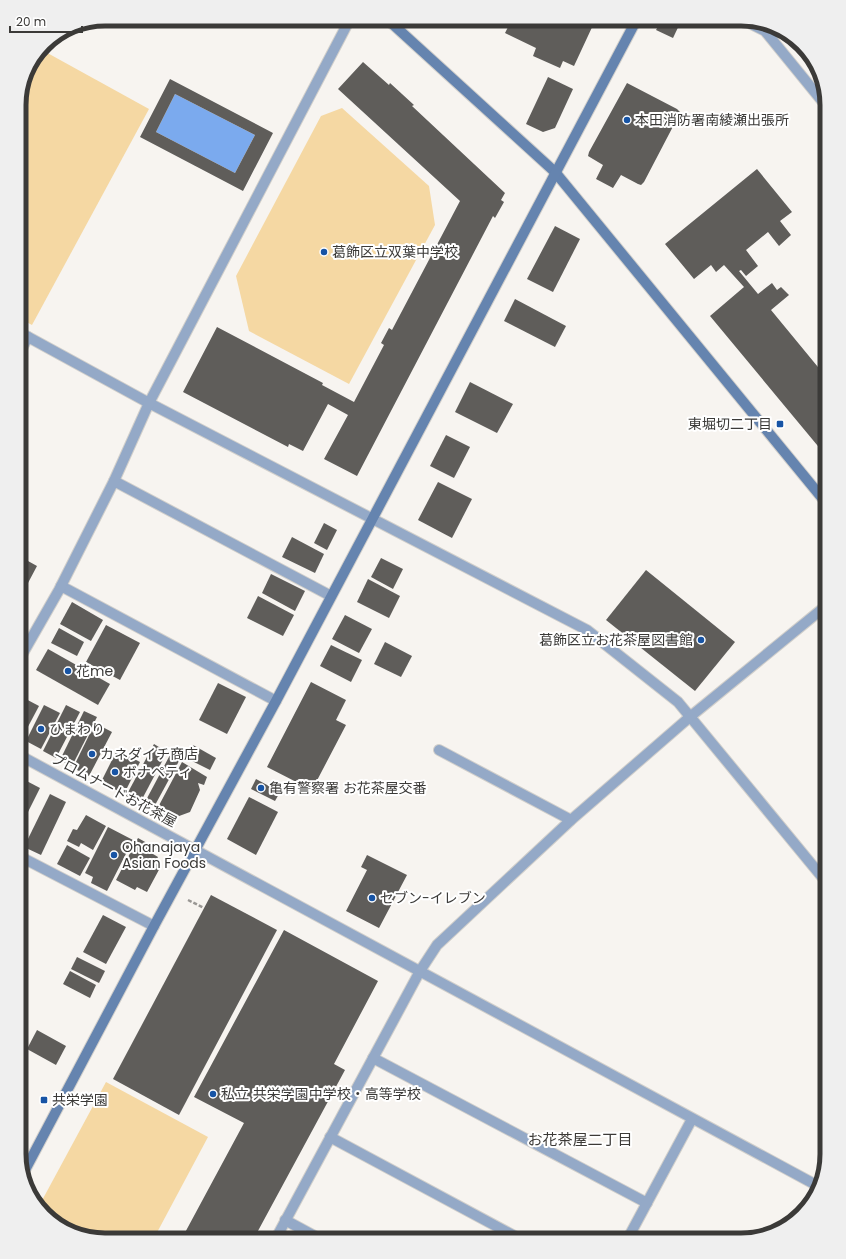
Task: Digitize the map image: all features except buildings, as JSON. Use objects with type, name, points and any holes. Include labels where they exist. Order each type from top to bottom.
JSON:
[{"type":"street","points":[[26,648],[61,586],[114,481],[149,403],[346,26]]},
{"type":"street","points":[[395,26],[555,172],[820,495]]},
{"type":"street","points":[[27,1166],[195,849],[332,596],[633,26]]},
{"type":"street","points":[[761,29],[765,31],[819,98]]},
{"type":"street","points":[[26,336],[149,403],[587,630],[678,702],[820,874]]},
{"type":"street","points":[[114,481],[332,596]]},
{"type":"street","points":[[61,586],[276,701]]},
{"type":"street","points":[[278,1233],[420,971],[437,945],[571,820],[691,716],[820,611]]},
{"type":"street","points":[[439,750],[571,820]]},
{"type":"street","name":"プロムナードお花茶屋","points":[[26,759],[814,1184]]},
{"type":"street","points":[[26,860],[154,926]]},
{"type":"street","points":[[373,1058],[647,1203]]},
{"type":"street","points":[[631,1233],[692,1119]]},
{"type":"street","points":[[330,1137],[509,1233]]},
{"type":"street","points":[[285,1220],[309,1233]]},
{"type":"path","points":[[184,898],[204,908]]},
{"type":"shaded area","points":[[47,52],[149,109],[32,325],[26,322],[26,100],[34,70]]},
{"type":"shaded area","points":[[342,108],[429,186],[435,225],[349,384],[249,331],[236,276],[321,116]]},
{"type":"shaded area","points":[[106,1082],[208,1137],[157,1233],[100,1233],[80,1229],[61,1220],[42,1201]]},
{"type":"water","points":[[175,94],[255,135],[235,173],[156,132]]},
{"type":"place","name":"本田消防署南綾瀬出張所","points":[[627,120]]},
{"type":"place","name":"葛飾区立双葉中学校","points":[[324,252]]},
{"type":"place","name":"東堀切二丁目","points":[[780,424]]},
{"type":"place","name":"葛飾区立お花茶屋図書館","points":[[701,640]]},
{"type":"place","name":"花me","points":[[68,671]]},
{"type":"place","name":"ひまわり","points":[[41,729]]},
{"type":"place","name":"カネダイチ商店","points":[[92,754]]},
{"type":"place","name":"ボナペティ","points":[[115,772]]},
{"type":"place","name":"亀有警察署 お花茶屋交番","points":[[261,788]]},
{"type":"place","name":"Ohanajaya Asian Foods","points":[[114,855]]},
{"type":"place","name":"セブン-イレブン","points":[[372,898]]},
{"type":"place","name":"私立 共栄学園中学校・高等学校","points":[[213,1094]]},
{"type":"place","name":"共栄学園","points":[[44,1100]]},
{"type":"district","name":"お花茶屋二丁目","points":[[580,1139]]}]
